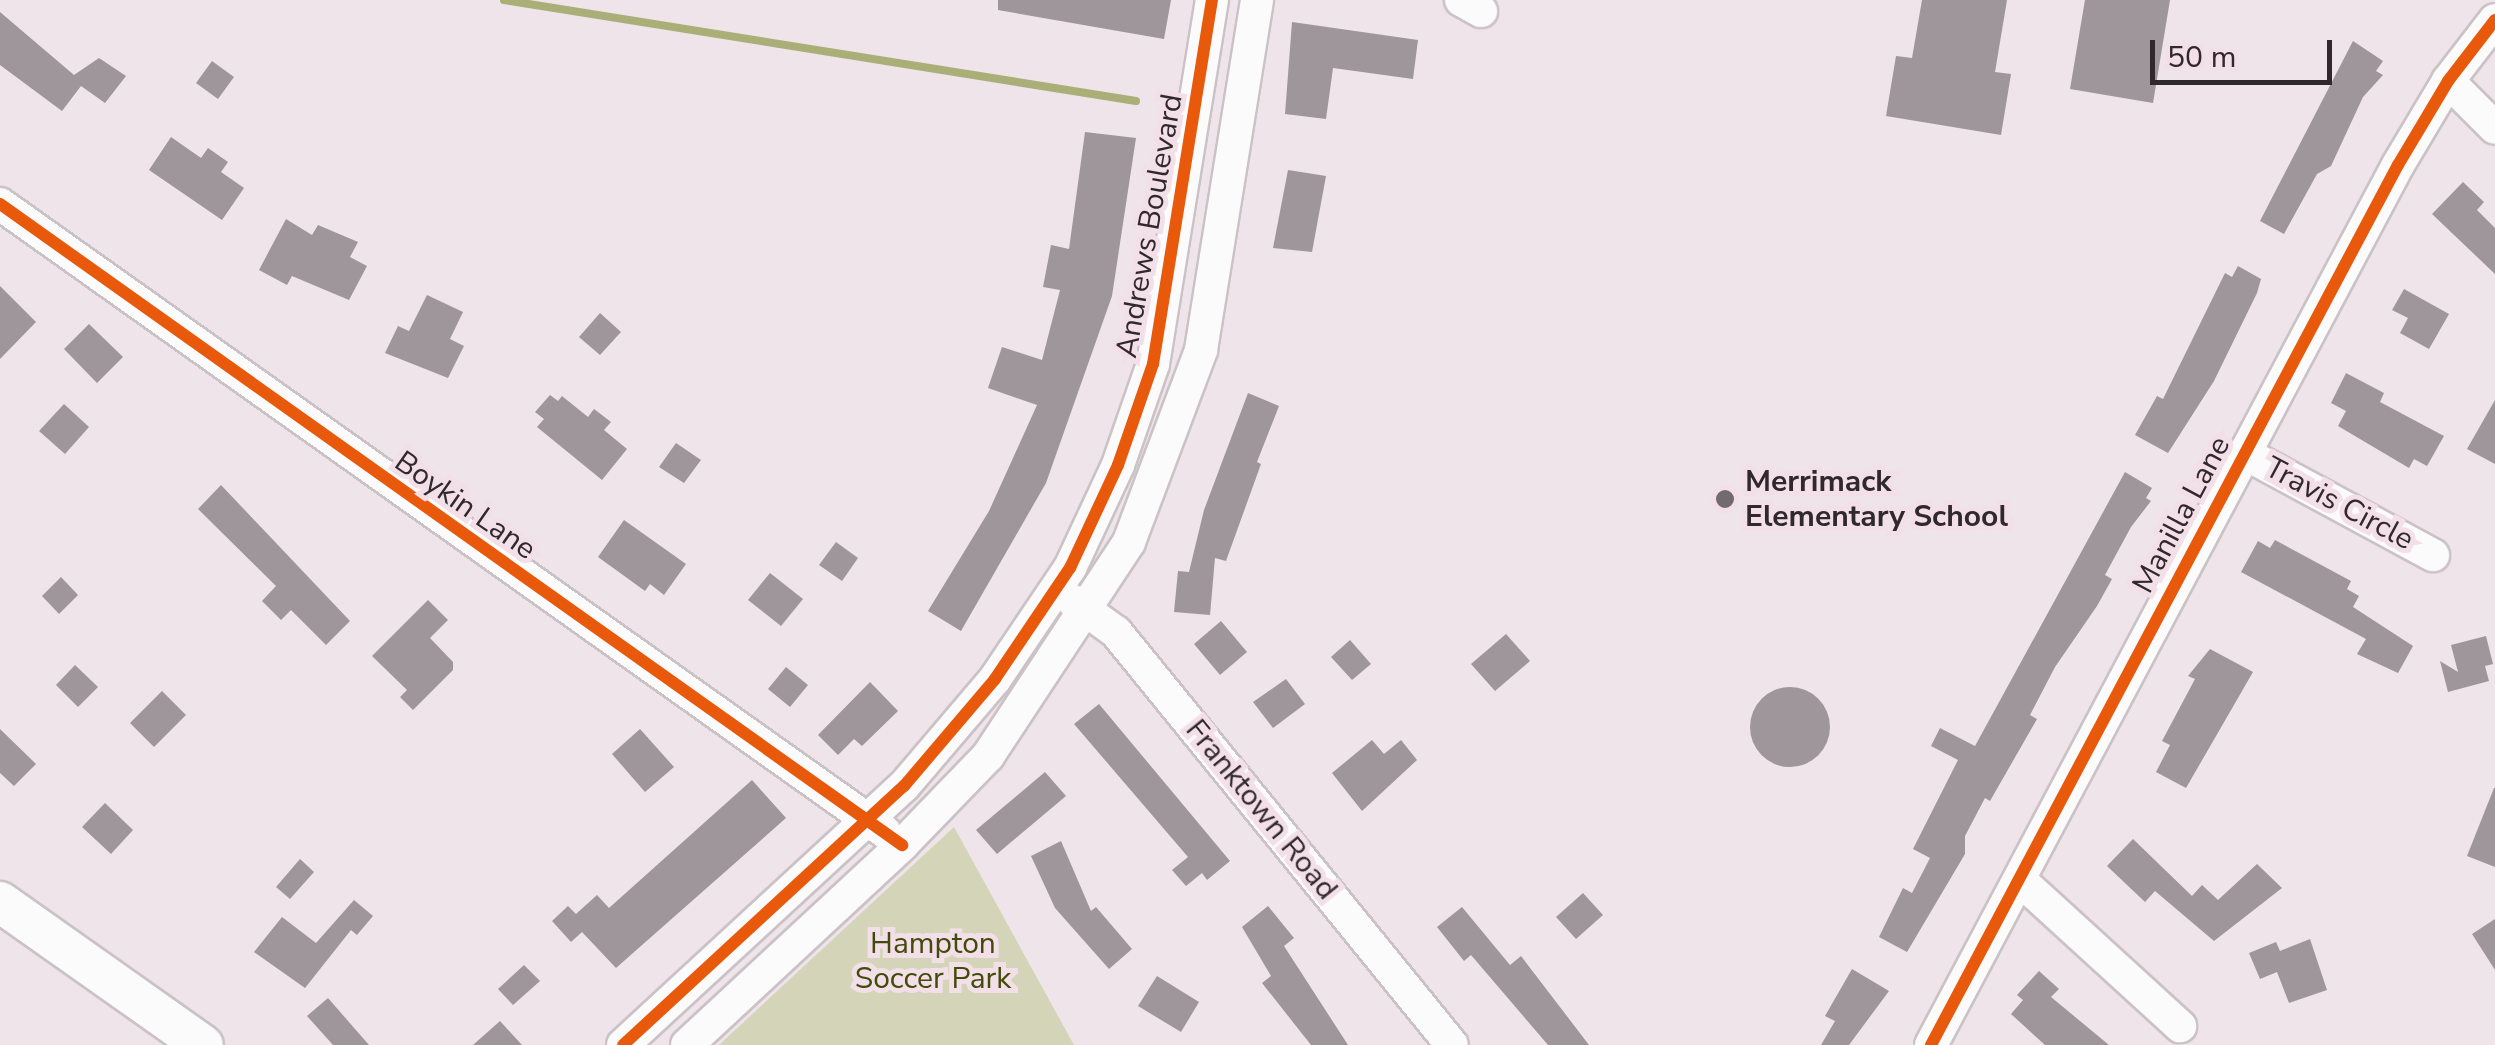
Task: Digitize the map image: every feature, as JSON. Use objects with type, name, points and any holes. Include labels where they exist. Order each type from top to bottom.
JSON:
[{"type":"main road","points":[[0,902],[203,1045]]},
{"type":"street","name":"Andrews Boulevard","points":[[623,1045],[870,820],[950,738],[1055,592],[1118,465],[1152,364],[1212,0]]},
{"type":"street","points":[[687,1045],[902,846],[988,756],[1088,609],[1136,524],[1201,350],[1257,0]]},
{"type":"street","name":"Manilla Lane","points":[[1931,1045],[2244,453],[2448,81],[2495,20]]},
{"type":"street","points":[[2448,81],[2495,128]]},
{"type":"street","name":"Boykin Lane","points":[[0,204],[902,846]]},
{"type":"street","name":"Travis Circle","points":[[2244,453],[2433,554]]},
{"type":"street","name":"Franktown Road","points":[[1055,592],[1088,609],[1116,632],[1452,1045]]},
{"type":"street","points":[[2020,880],[2180,1026]]},
{"type":"green space","name":"Hampton Soccer Park","points":[[954,827],[1074,1045],[719,1045]]},
{"type":"building","points":[[998,0],[1171,0],[1164,39],[998,10]]},
{"type":"building","points":[[1922,0],[2007,0],[1995,72],[2011,74],[2001,135],[1886,116],[1896,56],[1912,58]]},
{"type":"building","points":[[2085,0],[2170,0],[2153,103],[2070,89]]},
{"type":"building","points":[[0,12],[74,75],[99,58],[126,76],[105,103],[81,86],[62,111],[0,65]]},
{"type":"building","points":[[1292,22],[1418,40],[1413,79],[1333,68],[1326,119],[1285,114]]},
{"type":"building","points":[[2353,41],[2383,61],[2376,71],[2383,75],[2363,97],[2331,166],[2317,174],[2284,234],[2260,221]]},
{"type":"building","points":[[212,61],[234,77],[218,99],[196,83]]},
{"type":"building","points":[[1085,132],[1136,138],[1112,296],[1046,483],[961,631],[928,611],[989,511],[1037,405],[988,388],[1002,347],[1042,360],[1060,290],[1043,287],[1051,245],[1069,249]]},
{"type":"building","points":[[171,137],[201,158],[208,148],[228,162],[221,172],[244,188],[222,220],[149,170]]},
{"type":"building","points":[[1288,170],[1326,176],[1312,252],[1273,248]]},
{"type":"building","points":[[2463,182],[2484,202],[2477,210],[2495,228],[2495,274],[2432,214]]},
{"type":"building","points":[[286,219],[312,235],[318,225],[358,242],[350,257],[367,266],[349,300],[292,276],[287,285],[259,270]]},
{"type":"building","points":[[2238,266],[2261,279],[2257,293],[2214,381],[2168,453],[2135,435],[2157,396],[2163,399],[2225,273],[2232,277]]},
{"type":"building","points":[[0,286],[36,322],[0,359]]},
{"type":"building","points":[[2404,289],[2449,314],[2429,349],[2400,333],[2408,318],[2392,310]]},
{"type":"building","points":[[427,295],[463,312],[450,339],[464,346],[448,378],[385,353],[398,326],[409,331]]},
{"type":"building","points":[[600,313],[621,332],[600,355],[579,337]]},
{"type":"building","points":[[89,324],[123,357],[97,383],[64,349]]},
{"type":"building","points":[[2346,373],[2384,393],[2380,402],[2444,436],[2427,466],[2414,459],[2409,468],[2338,426],[2346,411],[2331,403]]},
{"type":"building","points":[[1248,393],[1279,406],[1226,561],[1215,558],[1210,615],[1174,612],[1178,571],[1189,572],[1204,510]]},
{"type":"building","points":[[550,395],[558,401],[562,396],[588,417],[594,409],[611,422],[604,430],[627,449],[602,480],[537,427],[544,419],[535,412]]},
{"type":"building","points":[[2495,400],[2495,464],[2467,449]]},
{"type":"building","points":[[64,404],[89,427],[65,454],[39,431]]},
{"type":"building","points":[[676,443],[701,460],[684,483],[659,467]]},
{"type":"building","points":[[2125,472],[2152,488],[2146,498],[2151,501],[2131,527],[2105,575],[2112,579],[2097,606],[2055,667],[2030,715],[2037,719],[1990,801],[1985,798],[1965,836],[1965,854],[1907,952],[1879,937],[1903,888],[1912,893],[1930,858],[1913,849],[1958,760],[1931,746],[1940,728],[1975,746]]},
{"type":"building","points":[[221,485],[350,621],[326,645],[291,610],[281,620],[262,601],[276,586],[198,509]]},
{"type":"building","points":[[624,520],[686,564],[664,595],[650,584],[645,591],[598,557]]},
{"type":"building","points":[[2275,540],[2351,581],[2347,589],[2359,596],[2353,607],[2413,646],[2398,673],[2357,654],[2366,639],[2241,572],[2258,541],[2270,548]]},
{"type":"building","points":[[836,542],[858,558],[842,581],[819,565]]},
{"type":"building","points":[[770,573],[803,599],[781,626],[748,600]]},
{"type":"building","points":[[61,577],[78,595],[59,614],[42,596]]},
{"type":"building","points":[[428,600],[448,620],[430,638],[453,662],[453,670],[413,710],[400,697],[407,690],[372,656]]},
{"type":"building","points":[[1221,621],[1247,652],[1220,675],[1194,644]]},
{"type":"building","points":[[1506,634],[1530,661],[1495,691],[1471,664]]},
{"type":"building","points":[[2486,636],[2493,664],[2485,666],[2489,681],[2448,692],[2440,661],[2458,672],[2451,645]]},
{"type":"building","points":[[1350,640],[1371,664],[1352,680],[1331,657]]},
{"type":"building","points":[[2210,649],[2253,672],[2186,788],[2156,772],[2170,745],[2162,741],[2195,679],[2188,676]]},
{"type":"building","points":[[75,665],[98,687],[78,707],[56,685]]},
{"type":"building","points":[[786,667],[808,685],[790,707],[768,689]]},
{"type":"building","points":[[1286,679],[1305,704],[1273,728],[1253,702]]},
{"type":"building","points":[[870,682],[898,711],[862,746],[854,739],[838,755],[818,735]]},
{"type":"building","points":[[1782,687],[1798,687],[1819,698],[1830,727],[1819,756],[1798,767],[1782,767],[1768,761],[1756,749],[1750,735],[1750,719],[1756,705],[1768,693]]},
{"type":"building","points":[[162,691],[186,715],[154,747],[130,723]]},
{"type":"building","points":[[1099,704],[1230,861],[1207,880],[1202,873],[1186,886],[1172,870],[1188,857],[1074,724]]},
{"type":"building","points":[[0,729],[36,764],[14,786],[0,773]]},
{"type":"building","points":[[640,729],[674,767],[645,792],[612,754]]},
{"type":"building","points":[[1372,740],[1384,754],[1401,740],[1417,760],[1362,811],[1332,773]]},
{"type":"building","points":[[1045,772],[1066,796],[997,854],[976,830]]},
{"type":"building","points":[[752,780],[786,818],[616,968],[582,932],[571,942],[552,921],[568,906],[576,914],[597,895],[609,908]]},
{"type":"building","points":[[2495,788],[2495,867],[2467,856]]},
{"type":"building","points":[[105,803],[133,830],[111,854],[82,827]]},
{"type":"building","points":[[2133,839],[2192,896],[2202,885],[2218,900],[2257,864],[2282,888],[2214,941],[2155,891],[2145,902],[2107,866]]},
{"type":"building","points":[[1061,841],[1091,911],[1096,907],[1132,949],[1109,969],[1055,908],[1031,856]]},
{"type":"building","points":[[300,859],[314,872],[290,899],[276,887]]},
{"type":"building","points":[[1583,893],[1603,915],[1576,939],[1556,917]]},
{"type":"building","points":[[354,900],[373,916],[357,935],[351,930],[305,988],[254,952],[282,917],[316,943]]},
{"type":"building","points":[[1268,906],[1294,938],[1284,946],[1348,1045],[1311,1045],[1262,983],[1271,976],[1242,927]]},
{"type":"building","points":[[1462,907],[1510,965],[1521,956],[1589,1045],[1548,1045],[1471,955],[1464,961],[1437,927]]},
{"type":"building","points":[[2495,919],[2495,970],[2472,934]]},
{"type":"building","points":[[2310,939],[2327,990],[2289,1003],[2277,972],[2260,979],[2249,953],[2276,942],[2280,951]]},
{"type":"building","points":[[524,965],[540,981],[513,1005],[498,989]]},
{"type":"building","points":[[1852,969],[1889,991],[1849,1045],[1821,1045],[1835,1021],[1825,1016]]},
{"type":"building","points":[[2039,971],[2059,989],[2051,997],[2109,1045],[2045,1045],[2011,1014],[2023,1000],[2017,995]]},
{"type":"building","points":[[1157,976],[1199,1002],[1181,1032],[1138,1006]]},
{"type":"building","points":[[328,998],[369,1045],[333,1045],[307,1016]]},
{"type":"building","points":[[500,1021],[522,1045],[473,1045]]},
{"type":"waterway","points":[[504,0],[1136,101]]},
{"type":"cycle path","points":[[623,1045],[904,786],[995,679],[1070,568],[1118,465],[1153,364],[1212,0]]},
{"type":"cycle path","points":[[1931,1045],[2398,165],[2448,81],[2495,20]]},
{"type":"cycle path","points":[[0,204],[902,845]]},
{"type":"place","name":"Merrimack Elementary School","points":[[1725,499]]}]
